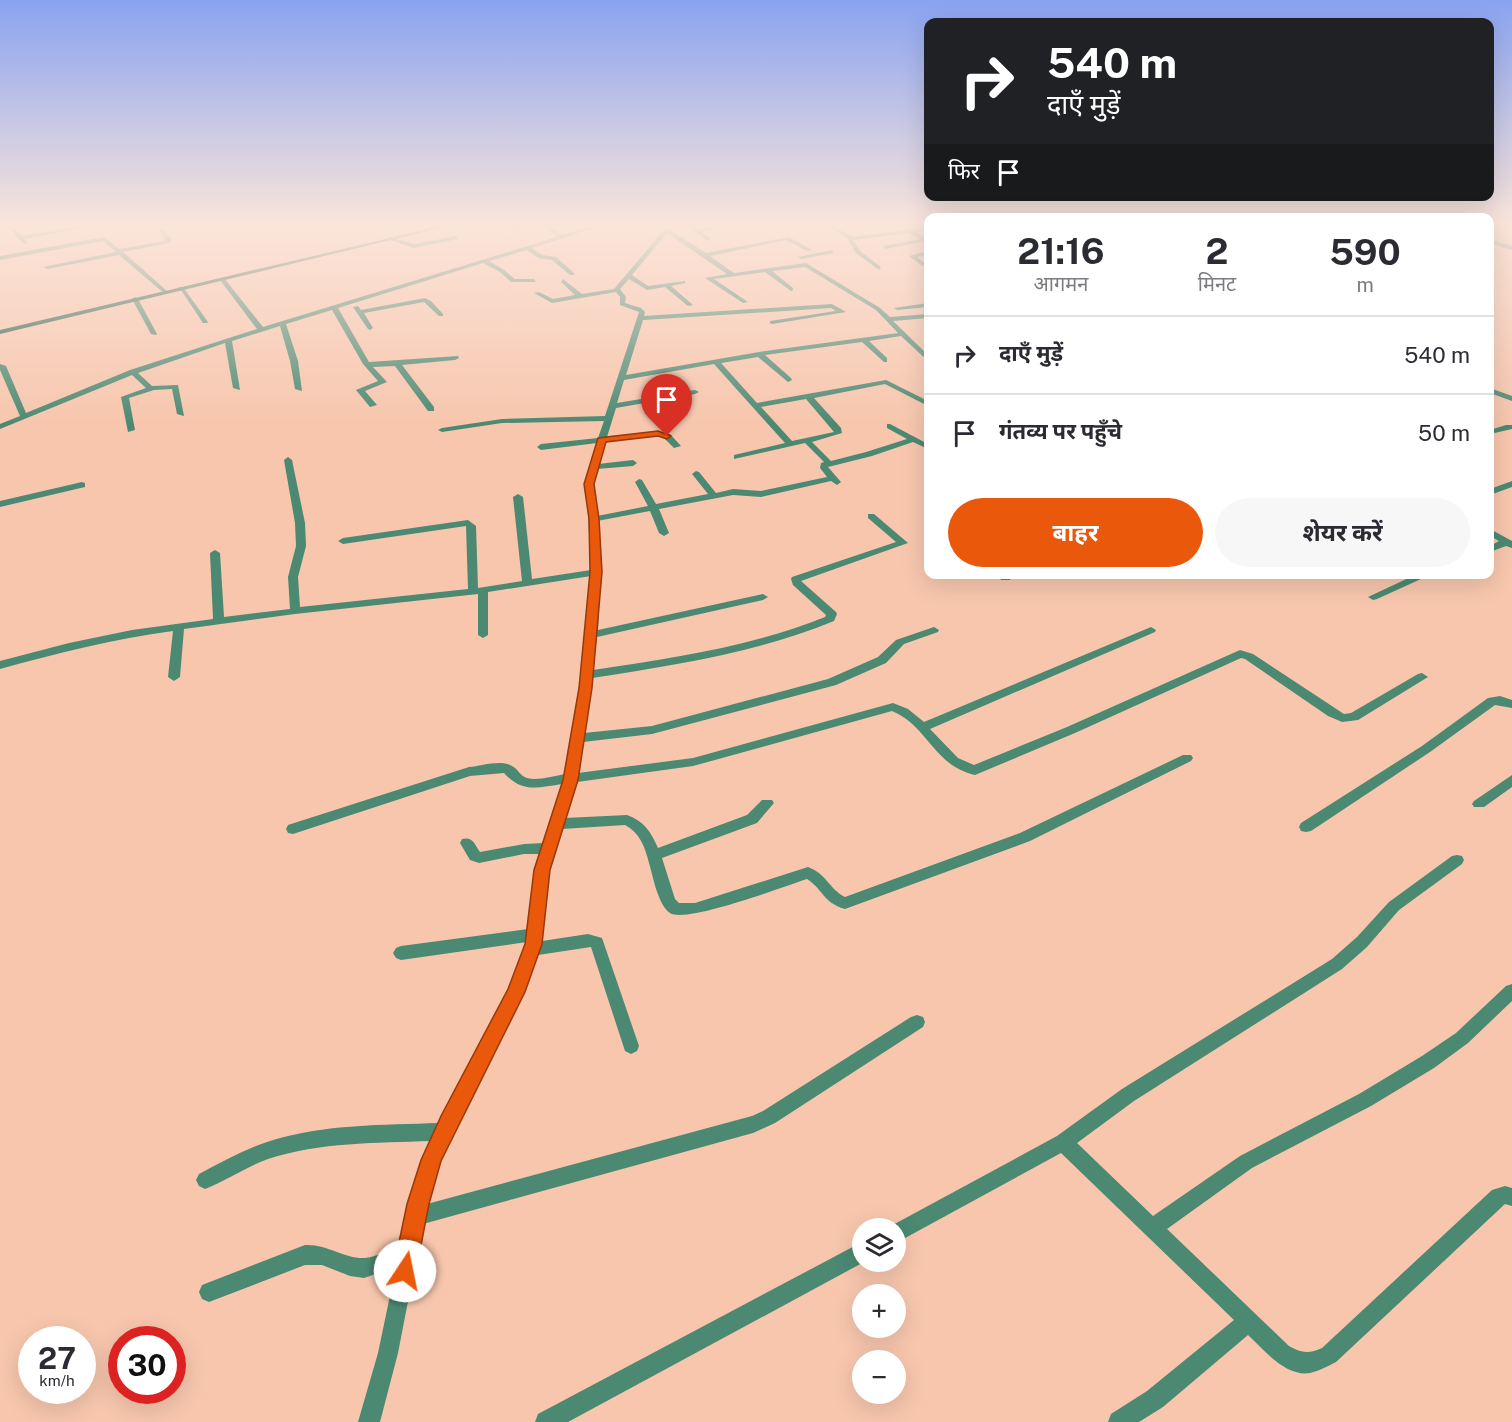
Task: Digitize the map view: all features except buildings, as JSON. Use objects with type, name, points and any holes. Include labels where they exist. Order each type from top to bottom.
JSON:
[{"type":"main road","points":[[0,332],[165,292]]},
{"type":"street","points":[[183,291],[205,322]]},
{"type":"street","points":[[232,291],[261,329]]},
{"type":"street","points":[[0,427],[133,372],[384,291]]},
{"type":"street","points":[[575,291],[581,297]]},
{"type":"street","points":[[537,292],[552,301],[610,291]]},
{"type":"street","points":[[369,1422],[388,1353],[415,1217],[431,1160],[516,992],[533,942],[542,870],[571,780],[592,635],[596,572],[594,519],[589,484],[642,311],[623,305],[623,297],[618,291]]},
{"type":"street","points":[[674,291],[690,305]]},
{"type":"street","points":[[728,291],[745,302]]},
{"type":"street","points":[[849,291],[887,319],[924,355]]},
{"type":"street","points":[[135,299],[154,334]]},
{"type":"street","points":[[360,312],[425,300],[441,315]]},
{"type":"street","points":[[352,301],[370,327]]},
{"type":"street","points":[[909,317],[894,306],[924,305]]},
{"type":"street","points":[[641,318],[832,306],[843,312],[772,322]]},
{"type":"street","points":[[334,307],[367,364],[383,382],[360,390],[374,405]]},
{"type":"street","points":[[887,319],[924,316]]},
{"type":"street","points":[[282,323],[294,361],[299,389]]},
{"type":"street","points":[[623,378],[759,354],[903,334]]},
{"type":"street","points":[[228,340],[237,388]]},
{"type":"street","points":[[864,340],[884,360]]},
{"type":"street","points":[[759,354],[788,380]]},
{"type":"street","points":[[367,364],[455,358]]},
{"type":"street","points":[[715,361],[791,445]]},
{"type":"street","points":[[397,363],[431,409]]},
{"type":"street","points":[[2,366],[24,417]]},
{"type":"street","points":[[133,372],[148,387],[153,388]]},
{"type":"street","points":[[755,406],[887,382],[924,402]]},
{"type":"street","points":[[131,430],[125,397],[153,388],[176,387],[181,414]]},
{"type":"street","points":[[1494,391],[1512,399]]},
{"type":"street","points":[[1501,394],[1512,391]]},
{"type":"street","points":[[442,430],[510,420],[538,421],[611,412],[696,392]]},
{"type":"street","points":[[737,457],[830,437],[839,431],[808,396]]},
{"type":"street","points":[[890,426],[924,445]]},
{"type":"street","points":[[1494,431],[1509,427]]},
{"type":"street","points":[[541,447],[661,434],[667,436],[677,446]]},
{"type":"street","points":[[594,519],[738,491],[761,494],[836,481],[823,467],[829,463],[914,440]]},
{"type":"street","points":[[807,442],[829,463]]},
{"type":"street","points":[[288,460],[300,523],[301,546],[293,578],[295,611]]},
{"type":"street","points":[[593,467],[633,463]]},
{"type":"street","points":[[696,474],[714,496]]},
{"type":"street","points":[[639,482],[654,508],[664,533]]},
{"type":"street","points":[[1494,491],[1512,484]]},
{"type":"street","points":[[0,504],[82,485]]},
{"type":"street","points":[[518,497],[527,583]]},
{"type":"street","points":[[587,675],[712,654],[783,635],[830,619],[832,614],[796,579],[903,543],[871,516]]},
{"type":"street","points":[[343,541],[460,522],[468,523],[471,526],[483,635]]},
{"type":"street","points":[[1494,534],[1509,543]]},
{"type":"street","points":[[1494,548],[1509,543]]},
{"type":"street","points":[[215,553],[219,621]]},
{"type":"street","points":[[0,665],[69,646],[179,627],[295,611],[478,591],[596,572]]},
{"type":"street","points":[[1373,597],[1415,579]]},
{"type":"street","points":[[592,635],[763,597]]},
{"type":"street","points":[[174,677],[179,627]]},
{"type":"street","points":[[577,738],[652,730],[832,681],[863,670],[886,657],[900,642],[934,630]]},
{"type":"street","points":[[921,728],[1151,630]]},
{"type":"street","points":[[293,829],[420,786],[487,768],[508,769],[524,783],[571,780],[693,762],[887,708],[902,710],[961,767],[975,770],[1082,725],[1235,654],[1249,656],[1332,714],[1342,718],[1354,717],[1422,677]]},
{"type":"street","points":[[1306,827],[1426,748],[1492,701],[1500,700],[1512,704]]},
{"type":"street","points":[[557,824],[631,821],[638,827],[654,855],[668,903],[675,909],[694,909],[808,873],[818,877],[834,900],[845,903],[1024,837],[1187,758]]},
{"type":"street","points":[[1479,804],[1512,780]]},
{"type":"street","points":[[654,855],[752,819],[767,803]]},
{"type":"street","points":[[467,843],[475,856],[480,858],[524,849],[549,848]]},
{"type":"street","points":[[906,1228],[1063,1142],[1128,1095],[1337,964],[1362,942],[1394,906],[1457,860]]},
{"type":"street","points":[[401,953],[533,942],[588,940],[596,942],[601,950],[631,1046]]},
{"type":"street","points":[[1152,1228],[1246,1162],[1365,1100],[1428,1062],[1462,1038],[1512,991]]},
{"type":"street","points":[[415,1217],[753,1124],[769,1117],[917,1022]]},
{"type":"street","points":[[205,1180],[272,1149],[371,1135],[444,1132]]},
{"type":"street","points":[[1063,1142],[1282,1353],[1294,1361],[1305,1364],[1329,1355],[1500,1197],[1505,1195],[1512,1197]]},
{"type":"street","points":[[209,1292],[305,1255],[316,1253],[347,1265],[364,1268],[409,1250]]},
{"type":"street","points":[[546,1422],[852,1257]]},
{"type":"street","points":[[1119,1422],[1155,1399],[1249,1321]]},
{"type":"route","points":[[405,1271],[418,1204],[431,1160],[448,1122],[489,1048],[516,992],[534,944],[537,896],[542,870],[571,780],[586,688],[596,572],[594,519],[589,484],[595,458],[602,440],[658,434],[667,436]]}]
